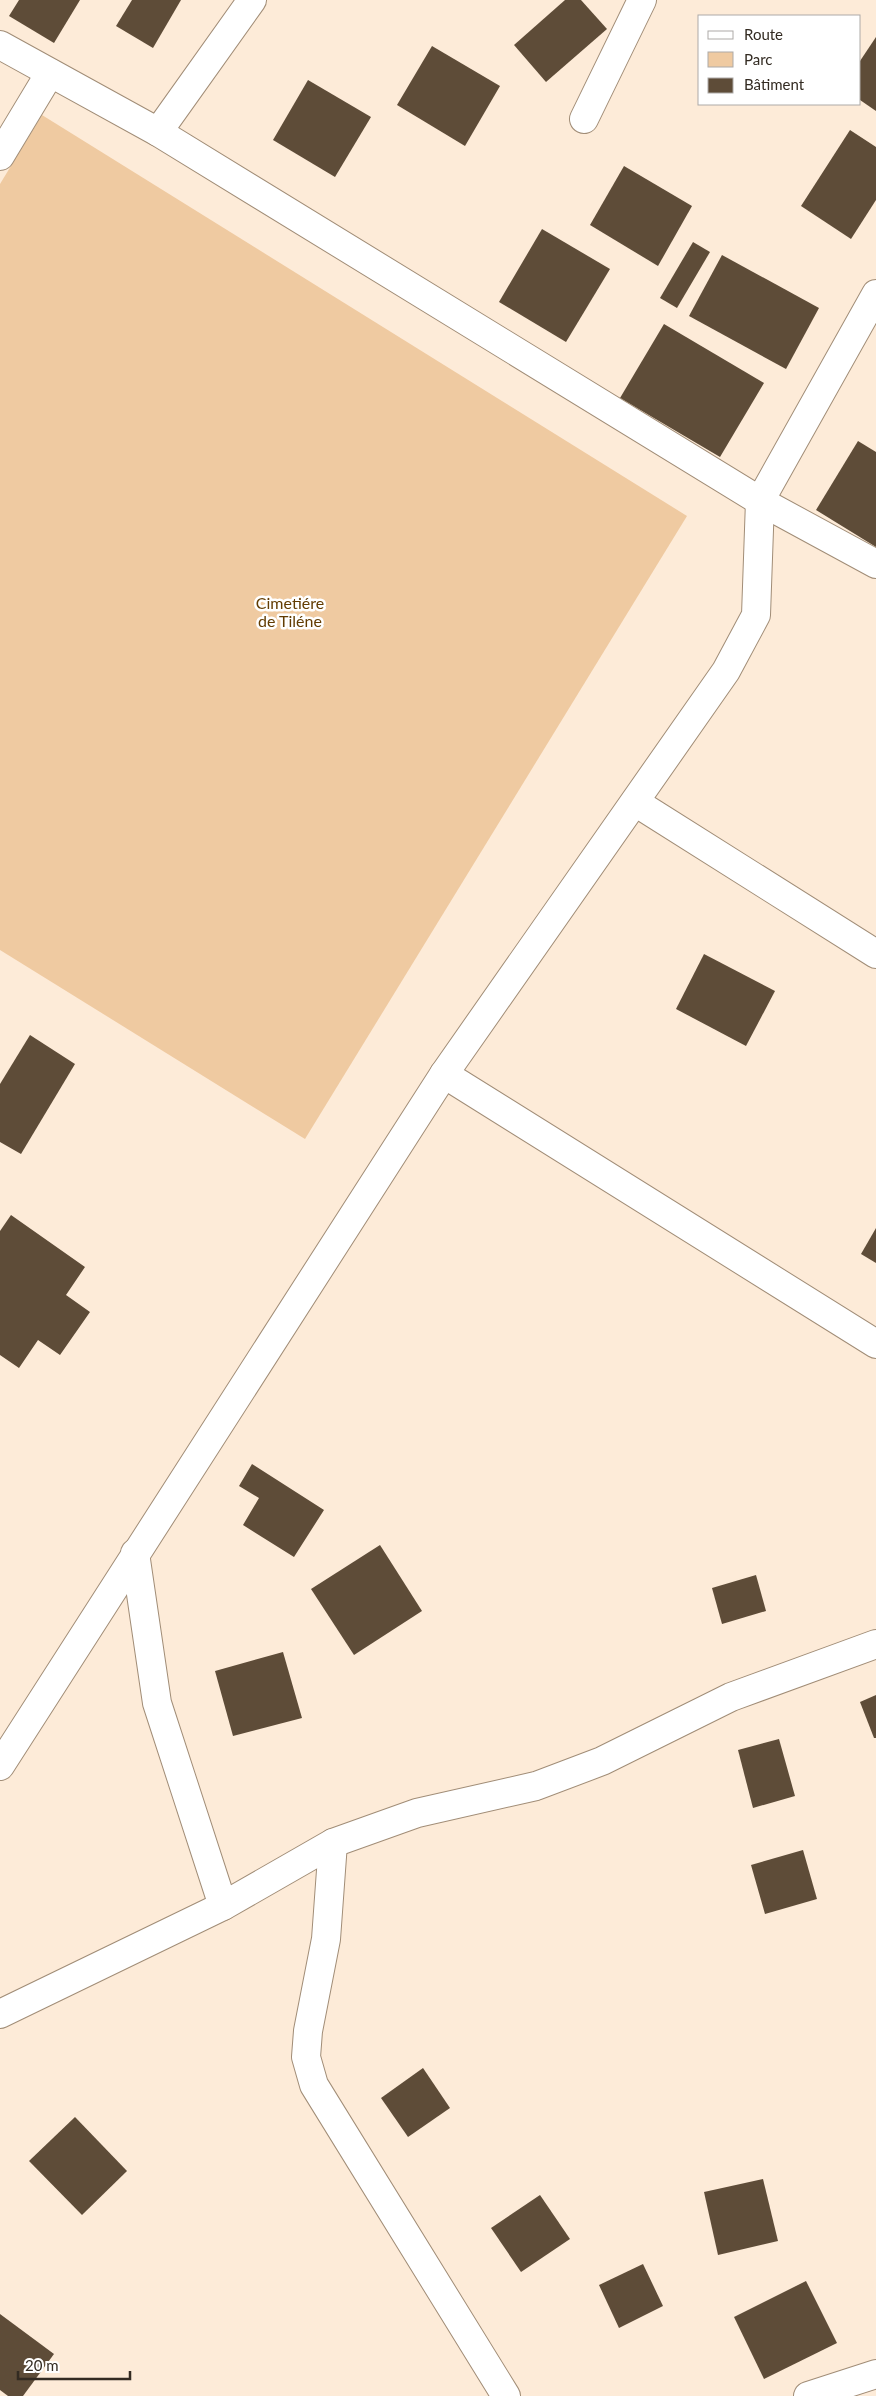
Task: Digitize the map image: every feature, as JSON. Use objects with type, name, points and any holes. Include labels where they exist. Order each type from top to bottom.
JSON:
[{"type":"street","points":[[158,132],[252,0]]},
{"type":"street","points":[[584,119],[642,0]]},
{"type":"street","points":[[0,45],[158,132],[760,501],[876,564]]},
{"type":"street","points":[[0,156],[50,73]]},
{"type":"street","points":[[0,1766],[444,1074],[531,947],[726,671],[756,615],[760,501],[876,294]]},
{"type":"street","points":[[635,802],[876,954]]},
{"type":"street","points":[[444,1074],[876,1344]]},
{"type":"street","points":[[135,1553],[157,1703],[223,1906]]},
{"type":"street","points":[[0,2014],[223,1906],[333,1843],[417,1813],[536,1786],[602,1761],[731,1697],[876,1644]]},
{"type":"street","points":[[333,1843],[326,1939],[308,2031],[306,2057],[314,2085],[506,2396]]},
{"type":"street","points":[[808,2396],[876,2374]]},
{"type":"green space","name":"Cimetiére de Tiléne","points":[[42,115],[687,516],[305,1139],[0,950],[0,184]]},
{"type":"building","points":[[19,0],[80,0],[54,43],[9,16]]},
{"type":"building","points":[[132,0],[181,0],[153,48],[116,26]]},
{"type":"building","points":[[565,0],[581,0],[607,29],[546,82],[514,45]]},
{"type":"building","points":[[876,37],[876,111],[861,101],[861,60]]},
{"type":"building","points":[[432,46],[500,86],[465,146],[397,105]]},
{"type":"building","points":[[308,80],[371,117],[335,177],[273,140]]},
{"type":"building","points":[[850,130],[876,147],[876,200],[851,239],[801,206]]},
{"type":"building","points":[[624,166],[692,206],[658,266],[590,225]]},
{"type":"building","points":[[542,229],[610,269],[566,342],[499,302]]},
{"type":"building","points":[[693,242],[710,252],[677,308],[660,298]]},
{"type":"building","points":[[722,255],[819,308],[786,369],[689,316]]},
{"type":"building","points":[[664,324],[764,383],[720,457],[620,398]]},
{"type":"building","points":[[858,441],[876,452],[876,547],[816,510]]},
{"type":"building","points":[[704,954],[775,991],[746,1046],[676,1009]]},
{"type":"building","points":[[30,1035],[75,1064],[21,1154],[0,1142],[0,1084]]},
{"type":"building","points":[[11,1215],[85,1267],[66,1295],[90,1312],[60,1355],[38,1340],[19,1368],[0,1355],[0,1231]]},
{"type":"building","points":[[876,1228],[876,1263],[861,1254]]},
{"type":"building","points":[[252,1464],[324,1510],[294,1557],[243,1525],[259,1498],[239,1486]]},
{"type":"building","points":[[380,1545],[422,1611],[354,1655],[311,1589]]},
{"type":"building","points":[[756,1575],[766,1611],[722,1624],[712,1588]]},
{"type":"building","points":[[283,1652],[302,1718],[233,1736],[215,1671]]},
{"type":"building","points":[[876,1695],[876,1738],[874,1738],[860,1702]]},
{"type":"building","points":[[779,1739],[795,1796],[753,1808],[738,1750]]},
{"type":"building","points":[[803,1850],[817,1899],[765,1914],[751,1865]]},
{"type":"building","points":[[423,2068],[450,2108],[408,2137],[381,2098]]},
{"type":"building","points":[[75,2117],[127,2171],[82,2215],[29,2161]]},
{"type":"building","points":[[763,2179],[778,2241],[718,2255],[704,2192]]},
{"type":"building","points":[[540,2195],[570,2239],[521,2272],[491,2228]]},
{"type":"building","points":[[643,2264],[663,2306],[619,2328],[599,2285]]},
{"type":"building","points":[[806,2281],[837,2343],[764,2379],[734,2317]]},
{"type":"building","points":[[0,2314],[54,2354],[23,2396],[8,2396],[0,2390]]}]
